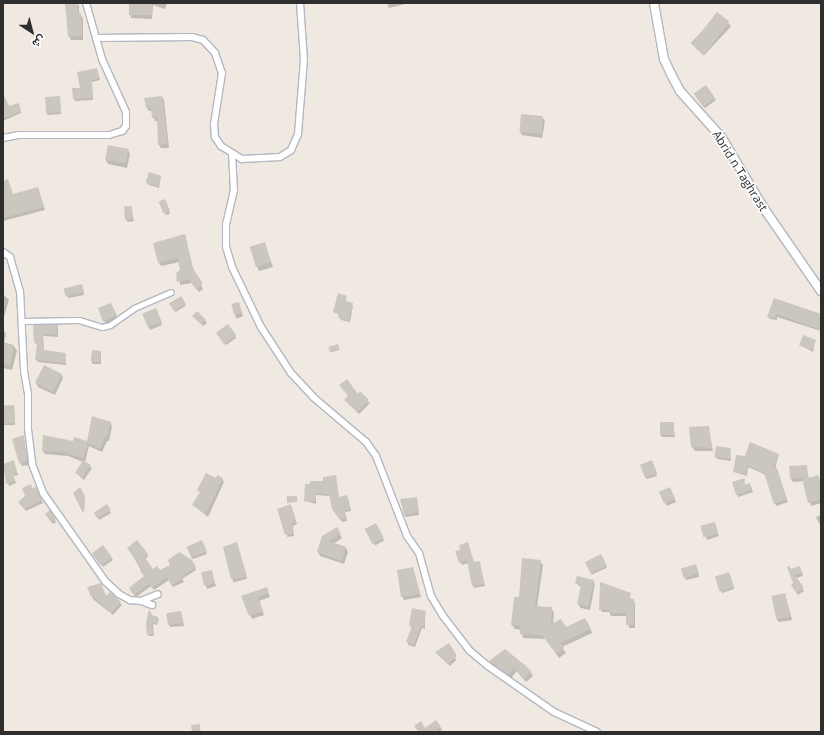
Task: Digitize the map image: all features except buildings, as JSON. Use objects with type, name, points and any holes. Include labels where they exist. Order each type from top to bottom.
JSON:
[{"type":"street","points":[[3,138],[18,135],[109,135],[122,131],[126,126],[128,118],[124,104],[96,38],[86,3]]},
{"type":"street","points":[[96,38],[192,37],[210,45],[220,61],[222,73],[214,124],[215,137],[221,146],[242,159],[273,158],[287,154],[295,145],[301,107],[304,60],[300,3]]},
{"type":"street","name":"Abrid n Taghrast","points":[[654,3],[664,59],[680,91],[722,138],[762,207],[821,291]]},
{"type":"street","points":[[232,153],[234,190],[226,224],[226,247],[232,267],[262,327],[291,373],[313,397],[366,442],[376,456],[407,536],[419,553],[431,596],[443,616],[470,651],[488,666],[554,712],[597,732]]},
{"type":"street","points":[[3,252],[10,257],[20,290],[24,371],[28,393],[28,429],[32,464],[38,483],[105,581],[130,600],[141,600],[158,594]]},
{"type":"street","points":[[22,321],[79,320],[102,327],[110,325],[134,308],[171,292]]},
{"type":"street","points":[[141,600],[152,605]]}]
